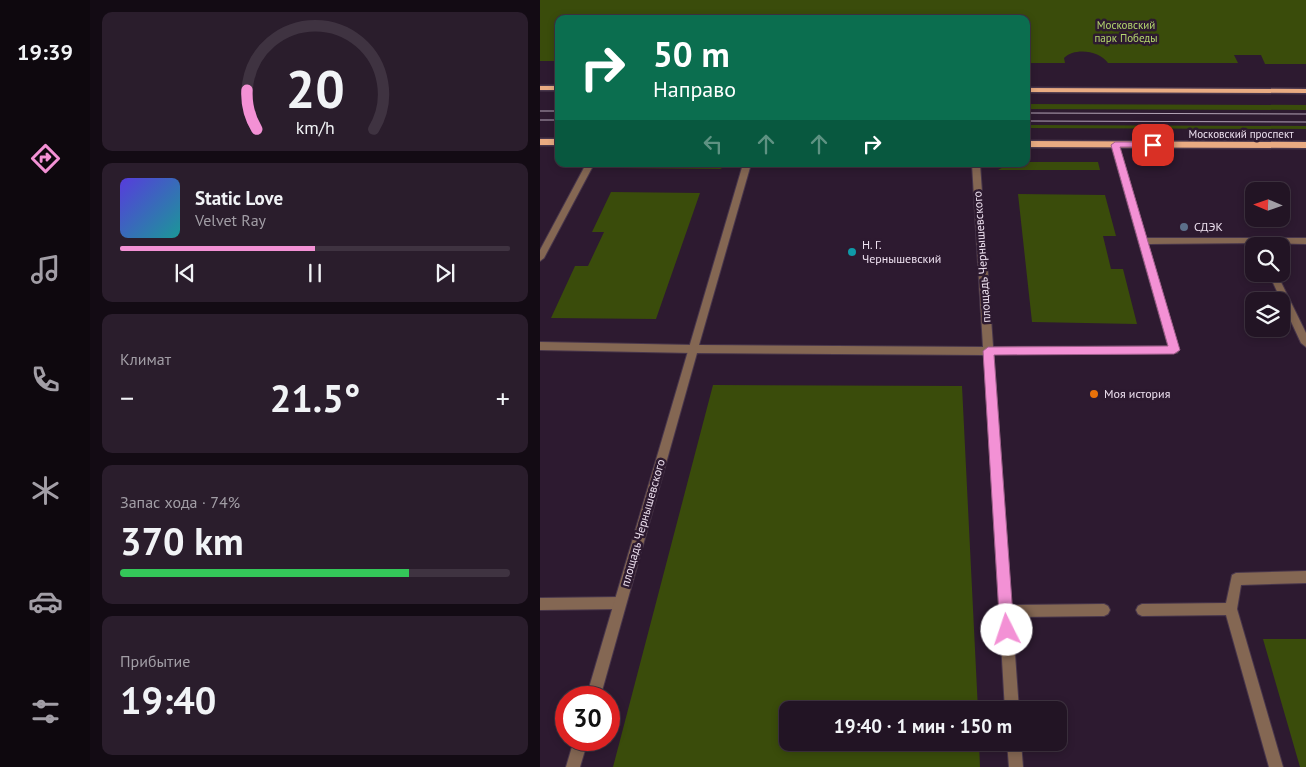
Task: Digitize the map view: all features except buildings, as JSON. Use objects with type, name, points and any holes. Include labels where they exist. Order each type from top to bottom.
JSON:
[{"type":"main road","points":[[540,88],[555,88]]},
{"type":"main road","points":[[1030,90],[1306,91]]},
{"type":"main road","points":[[540,142],[555,142]]},
{"type":"main road","name":"Московский проспект","points":[[1030,144],[1306,145]]},
{"type":"street","points":[[540,346],[988,351],[1174,350],[1115,145]]},
{"type":"street","points":[[540,258],[543,246],[588,167]]},
{"type":"street","name":"площадь Чернышевского","points":[[596,686],[746,167]]},
{"type":"street","name":"площадь Чернышевского","points":[[976,167],[1011,701]]},
{"type":"street","points":[[1143,241],[1245,243]]},
{"type":"street","points":[[1290,242],[1306,241]]},
{"type":"street","points":[[1277,282],[1306,343]]},
{"type":"street","points":[[1276,767],[1230,609],[1236,579],[1306,577]]},
{"type":"street","points":[[540,604],[620,603]]},
{"type":"street","points":[[1142,610],[1230,609]]},
{"type":"street","points":[[1006,611],[1104,610]]},
{"type":"street","points":[[573,767],[578,751]]},
{"type":"street","points":[[1015,751],[1016,767]]},
{"type":"green space","name":"Московский парк Победы","points":[[540,0],[1306,0],[1306,64],[1265,64],[1261,55],[1234,55],[1238,63],[1108,63],[1099,56],[1087,52],[1074,52],[1064,58],[1065,63],[1030,63],[1030,15],[555,15],[555,61],[540,61]]},
{"type":"green space","points":[[1030,104],[1306,105],[1306,110],[1030,109]]},
{"type":"green space","points":[[1030,125],[1306,126],[1306,129],[1030,128]]},
{"type":"green space","points":[[1030,162],[1098,162],[1100,170],[998,170],[1004,167],[1030,167]]},
{"type":"green space","points":[[719,167],[722,169],[619,168]]},
{"type":"green space","points":[[611,192],[700,193],[656,319],[551,318],[575,266],[588,266],[604,232],[592,232]]},
{"type":"green space","points":[[1018,194],[1105,195],[1116,236],[1103,236],[1111,269],[1123,269],[1137,324],[1032,322]]},
{"type":"green space","points":[[713,385],[962,386],[978,701],[779,701],[779,751],[979,751],[980,767],[613,767],[617,751],[620,751],[620,740]]},
{"type":"green space","points":[[1263,639],[1306,639],[1306,767],[1300,767]]},
{"type":"tram line","points":[[540,111],[555,111]]},
{"type":"tram line","points":[[1030,113],[1306,114]]},
{"type":"tram line","points":[[540,120],[555,120]]},
{"type":"tram line","points":[[1030,121],[1306,122]]},
{"type":"place","name":"СДЭК","points":[[1184,227]]},
{"type":"place","name":"Н. Г. Чернышевский","points":[[852,252]]},
{"type":"place","name":"Моя история","points":[[1094,394]]},
{"type":"route","points":[[1007,630],[988,351],[1174,350],[1115,145],[1153,145]]}]
